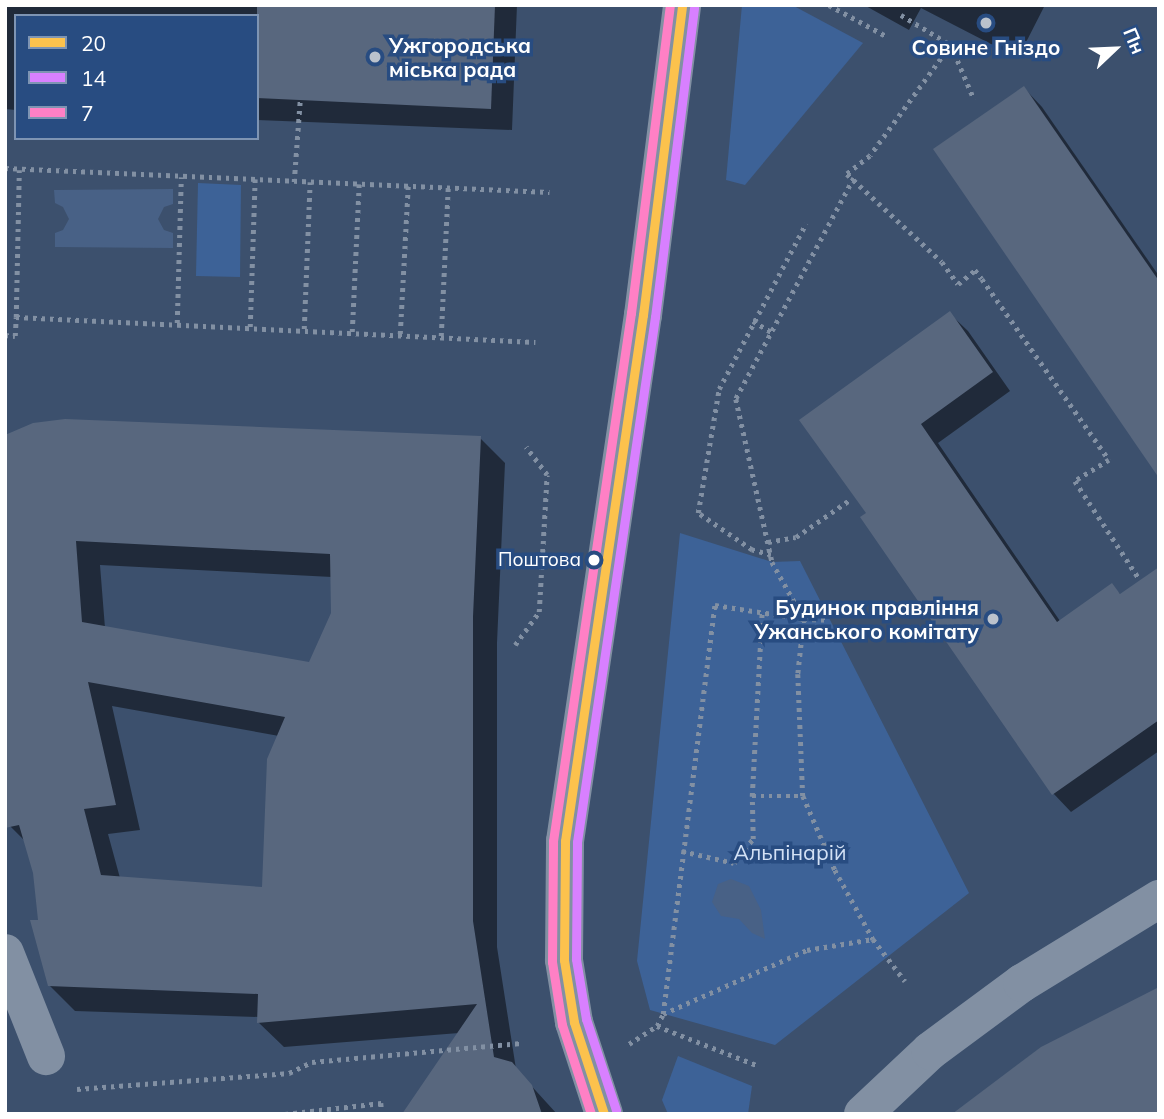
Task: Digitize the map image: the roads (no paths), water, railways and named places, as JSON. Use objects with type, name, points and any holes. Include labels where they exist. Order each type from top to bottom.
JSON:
[{"type":"street","points":[[604,1114],[588,1072],[574,1022],[564,960],[565,841],[637,355],[682,5]]},
{"type":"street","points":[[863,1114],[930,1051],[1022,983],[1159,899]]},
{"type":"street","points":[[5,953],[46,1056]]},
{"type":"place","name":"Совине Гніздо","points":[[986,23]]},
{"type":"place","name":"Ужгородська міська рада","points":[[375,57]]},
{"type":"place","name":"Поштова","points":[[594,560]]},
{"type":"place","name":"Будинок правління Ужанського комітату","points":[[993,619]]},
{"type":"park label","name":"Альпінарій","points":[[790,852]]}]
